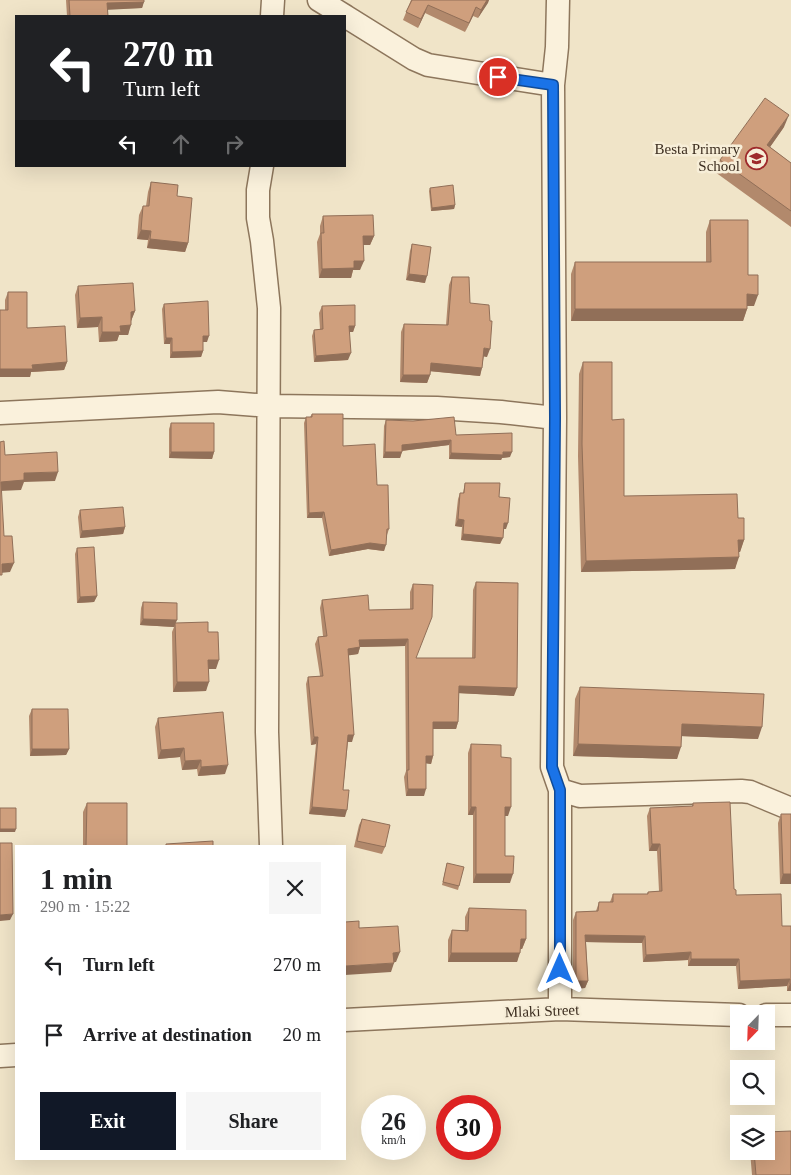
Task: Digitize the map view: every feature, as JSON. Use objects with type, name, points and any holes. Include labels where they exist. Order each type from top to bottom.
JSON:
[{"type":"street","points":[[272,0],[272,15]]},
{"type":"street","points":[[319,0],[343,15]]},
{"type":"street","points":[[558,0],[557,47],[553,85],[555,418],[552,767],[560,790],[560,1009]]},
{"type":"street","points":[[346,17],[414,58],[428,64],[553,85]]},
{"type":"street","points":[[262,167],[258,190],[258,218],[269,308],[267,732],[271,845]]},
{"type":"street","points":[[0,413],[218,402],[269,406],[437,408],[555,418]]},
{"type":"street","points":[[560,790],[580,796],[742,791],[750,792],[791,809]]},
{"type":"street","name":"Mlaki Street","points":[[346,1020],[560,1009],[730,1015]]},
{"type":"street","points":[[775,1015],[791,1015]]},
{"type":"street","points":[[0,1056],[15,1056]]},
{"type":"building","points":[[69,0],[144,0],[144,2],[107,3],[108,15],[70,15]]},
{"type":"building","points":[[412,0],[487,0],[481,10],[476,7],[469,23],[428,5],[421,19],[406,12]]},
{"type":"building","points":[[765,98],[789,115],[767,145],[791,163],[791,211],[720,160]]},
{"type":"building","points":[[151,182],[178,185],[177,196],[192,198],[188,243],[150,239],[151,231],[141,230],[143,206],[149,206]]},
{"type":"building","points":[[453,185],[455,205],[432,208],[430,188]]},
{"type":"building","points":[[373,215],[374,236],[363,236],[364,261],[354,261],[354,268],[322,269],[321,233],[324,233],[323,216]]},
{"type":"building","points":[[710,220],[748,220],[748,275],[758,275],[758,295],[747,294],[747,309],[575,309],[575,262],[711,262]]},
{"type":"building","points":[[412,244],[431,247],[427,276],[409,274]]},
{"type":"building","points":[[452,277],[469,277],[470,303],[489,305],[490,321],[492,321],[490,349],[484,348],[482,368],[431,363],[430,375],[403,375],[404,324],[448,325]]},
{"type":"building","points":[[133,283],[135,311],[131,312],[131,325],[120,326],[121,332],[102,332],[102,317],[80,318],[78,286]]},
{"type":"building","points":[[8,292],[27,292],[27,328],[65,326],[67,362],[32,365],[33,369],[0,369],[0,310],[8,310]]},
{"type":"building","points":[[208,301],[209,336],[203,336],[203,351],[172,352],[172,338],[166,338],[164,304]]},
{"type":"building","points":[[355,305],[355,326],[349,326],[351,353],[316,356],[314,330],[323,329],[322,306]]},
{"type":"building","points":[[583,362],[612,362],[612,420],[624,419],[624,496],[737,494],[738,518],[744,518],[744,540],[738,540],[739,557],[586,561],[582,444]]},
{"type":"building","points":[[312,414],[343,414],[343,446],[375,444],[377,485],[388,485],[389,529],[387,529],[386,545],[370,543],[331,550],[324,512],[309,513],[306,417],[312,417]]},
{"type":"building","points":[[454,417],[456,435],[512,433],[512,452],[503,452],[503,455],[451,453],[451,440],[402,445],[402,452],[385,452],[386,420],[413,421]]},
{"type":"building","points":[[171,423],[214,423],[214,452],[171,452]]},
{"type":"building","points":[[4,441],[5,455],[57,452],[58,472],[24,473],[24,480],[1,482],[4,536],[12,536],[14,563],[2,564],[2,575],[0,575],[0,442]]},
{"type":"building","points":[[465,483],[500,483],[499,497],[510,498],[508,523],[504,523],[503,538],[463,534],[464,520],[458,519],[460,493],[464,493]]},
{"type":"building","points":[[123,507],[125,527],[82,531],[80,510]]},
{"type":"building","points":[[94,547],[97,596],[80,597],[77,548]]},
{"type":"building","points":[[476,582],[518,583],[517,688],[459,686],[458,722],[433,722],[433,756],[426,756],[426,789],[408,789],[408,639],[359,640],[360,647],[348,649],[354,735],[348,735],[343,790],[349,790],[347,810],[312,807],[318,737],[314,737],[308,677],[323,676],[318,637],[327,636],[322,600],[368,595],[369,610],[413,609],[413,584],[433,585],[432,617],[416,658],[475,658]]},
{"type":"building","points":[[143,602],[177,603],[177,620],[143,619]]},
{"type":"building","points":[[208,622],[208,632],[218,632],[219,660],[208,660],[209,682],[177,682],[175,623]]},
{"type":"building","points":[[580,687],[764,694],[762,727],[682,724],[681,747],[578,744]]},
{"type":"building","points":[[32,709],[68,709],[69,749],[32,749]]},
{"type":"building","points":[[223,712],[228,765],[201,767],[201,760],[185,761],[184,748],[161,750],[158,718]]},
{"type":"building","points":[[471,744],[501,745],[501,757],[511,758],[511,807],[505,807],[505,856],[514,856],[513,874],[476,874],[476,807],[471,807]]},
{"type":"building","points":[[730,802],[734,889],[736,890],[736,895],[781,894],[782,926],[791,926],[791,984],[790,979],[740,981],[739,959],[691,959],[691,952],[646,955],[645,936],[585,935],[588,981],[576,981],[576,912],[598,911],[599,902],[613,902],[613,894],[648,894],[648,892],[662,891],[660,844],[652,844],[650,808],[693,806],[693,803]]},
{"type":"building","points":[[87,803],[127,803],[127,845],[86,845]]},
{"type":"building","points":[[0,808],[16,808],[16,829],[0,829]]},
{"type":"building","points":[[781,814],[791,814],[791,874],[783,874]]},
{"type":"building","points":[[362,819],[390,825],[385,847],[357,841]]},
{"type":"building","points":[[213,841],[213,845],[166,844]]},
{"type":"building","points":[[0,843],[12,843],[13,914],[0,915]]},
{"type":"building","points":[[447,863],[464,867],[459,886],[443,882]]},
{"type":"building","points":[[469,908],[526,910],[526,939],[521,939],[520,953],[451,953],[452,930],[468,931]]},
{"type":"building","points":[[359,921],[359,928],[398,926],[400,952],[393,953],[394,963],[346,966],[346,922]]},
{"type":"building","points":[[791,1131],[791,1175],[756,1175],[755,1160],[775,1160],[775,1132]]},
{"type":"place","name":"Besta Primary School","points":[[756,158]]},
{"type":"route","points":[[498,77],[553,85],[555,418],[552,767],[560,790],[560,969]]}]
